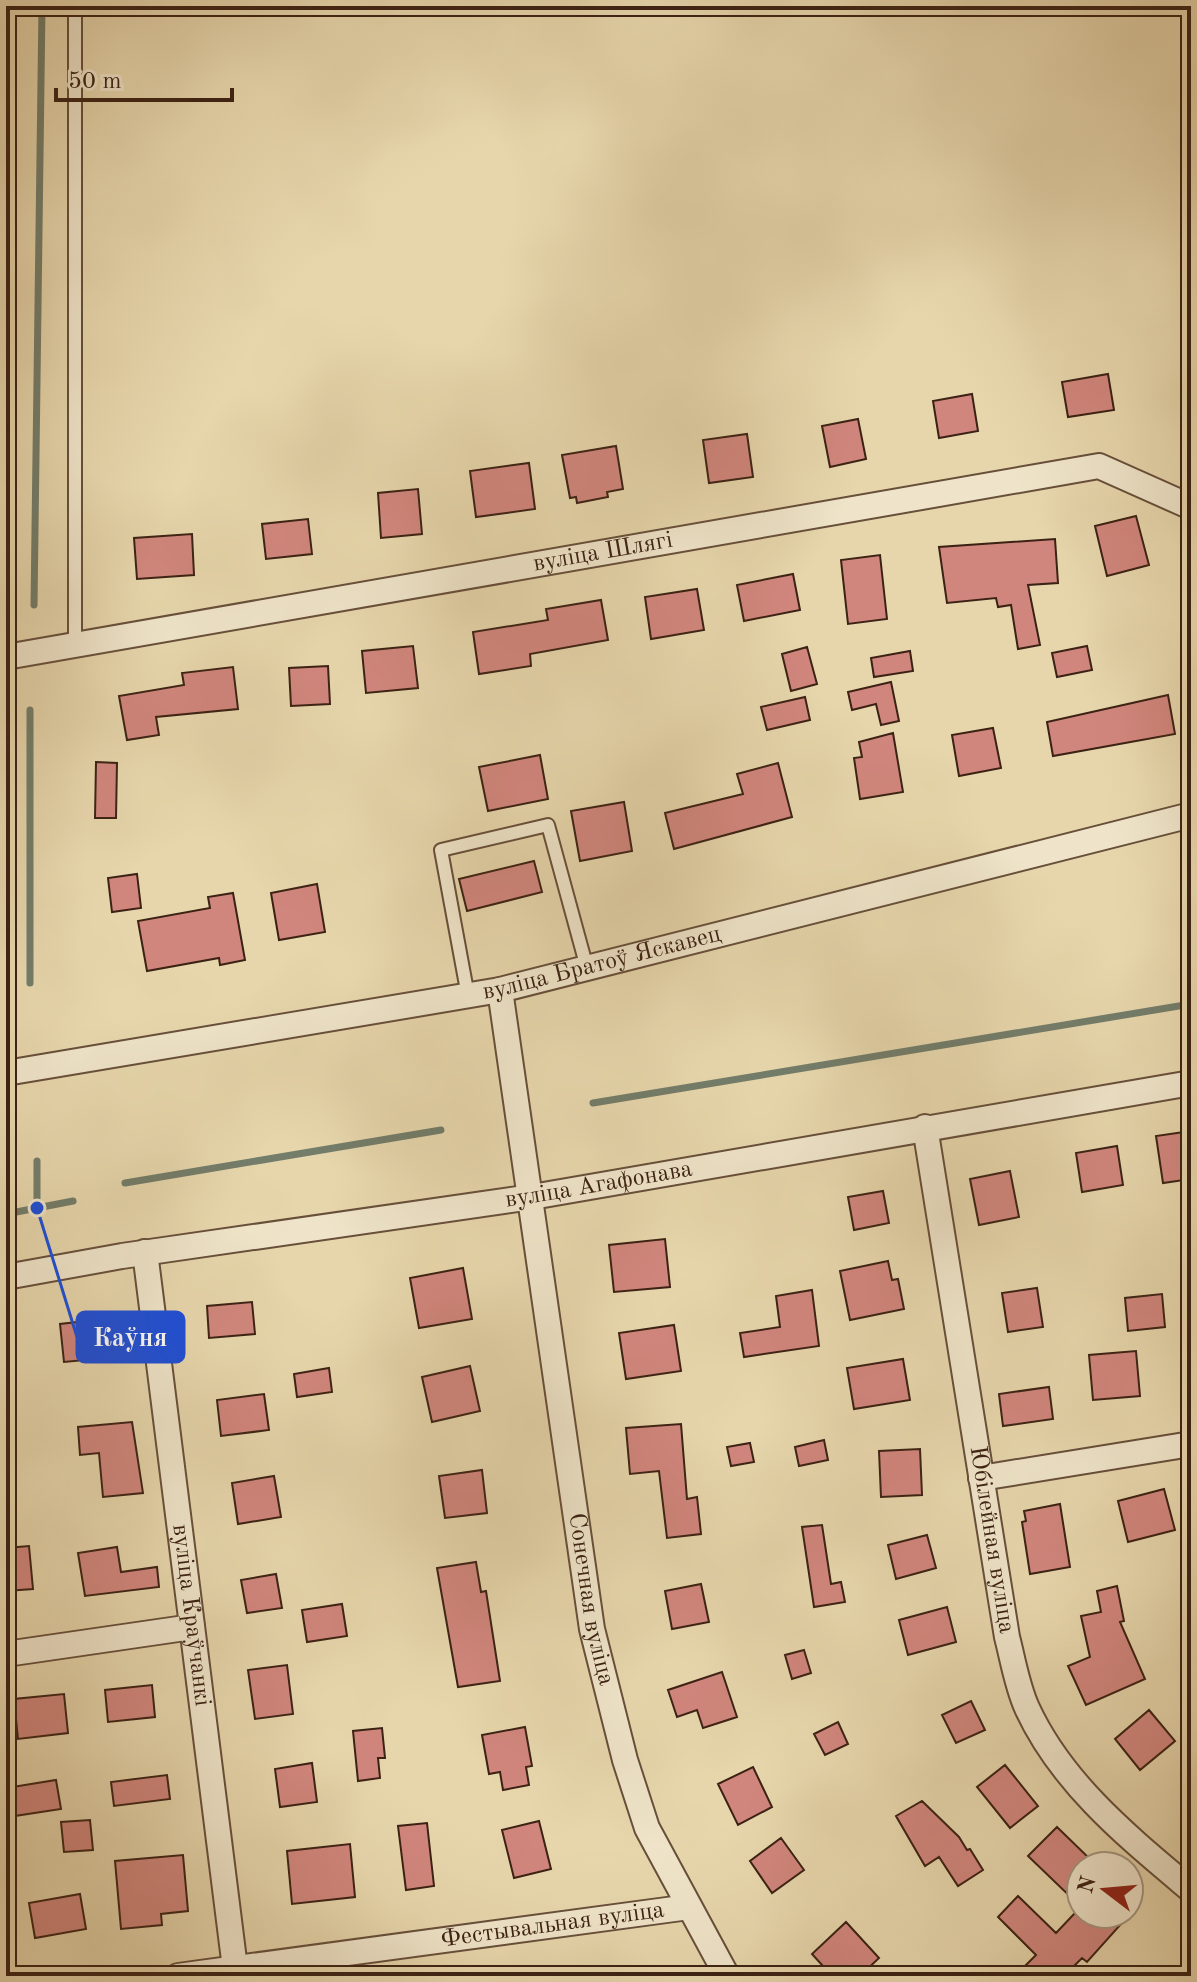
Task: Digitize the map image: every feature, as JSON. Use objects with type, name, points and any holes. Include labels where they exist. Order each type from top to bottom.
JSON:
[{"type":"street","name":"вуліца Шлягі","points":[[6,657],[1099,466],[1191,507]]},
{"type":"street","name":"вуліца Братоў Яскавец","points":[[6,1073],[500,990],[1191,815]]},
{"type":"street","name":"Сонечная вуліца","points":[[500,990],[592,1629],[625,1760],[647,1828],[727,1976]]},
{"type":"street","name":"вуліца Агафонава","points":[[6,1277],[145,1252],[532,1197],[1191,1083]]},
{"type":"street","name":"Юбілейная вуліца","points":[[925,1127],[1007,1637],[1026,1706],[1060,1766],[1124,1833],[1191,1890]]},
{"type":"street","name":"вуліца Краўчанкі","points":[[145,1252],[236,1972]]},
{"type":"street","points":[[981,1478],[1191,1444]]},
{"type":"street","points":[[6,1654],[192,1627]]},
{"type":"street","name":"Фестывальная вуліца","points":[[178,1976],[236,1972],[689,1907]]},
{"type":"lane","points":[[75,6],[75,643]]},
{"type":"lane","points":[[468,996],[441,850],[548,825],[587,968]]},
{"type":"building","points":[[1108,374],[1114,410],[1068,417],[1062,382]]},
{"type":"building","points":[[972,394],[978,431],[939,438],[933,401]]},
{"type":"building","points":[[858,419],[866,459],[830,467],[822,426]]},
{"type":"building","points":[[747,434],[753,477],[709,483],[703,440]]},
{"type":"building","points":[[616,446],[623,489],[607,492],[608,497],[577,503],[576,497],[570,498],[562,455]]},
{"type":"building","points":[[529,463],[535,509],[476,517],[470,471]]},
{"type":"building","points":[[418,489],[422,534],[381,538],[378,493]]},
{"type":"building","points":[[1136,516],[1149,565],[1107,576],[1095,526]]},
{"type":"building","points":[[308,519],[312,554],[266,559],[262,524]]},
{"type":"building","points":[[192,534],[194,575],[137,579],[134,538]]},
{"type":"building","points":[[1055,539],[1058,583],[1028,585],[1040,645],[1018,649],[1011,605],[998,607],[996,598],[947,603],[939,547]]},
{"type":"building","points":[[880,555],[887,619],[848,624],[841,560]]},
{"type":"building","points":[[793,574],[800,610],[744,621],[737,585]]},
{"type":"building","points":[[697,589],[704,630],[651,639],[645,597]]},
{"type":"building","points":[[601,600],[608,640],[530,654],[531,666],[479,674],[473,632],[548,620],[546,609]]},
{"type":"building","points":[[413,646],[418,688],[366,693],[362,651]]},
{"type":"building","points":[[1087,646],[1092,670],[1057,677],[1052,653]]},
{"type":"building","points":[[807,647],[817,684],[791,691],[782,654]]},
{"type":"building","points":[[910,651],[913,671],[874,677],[871,658]]},
{"type":"building","points":[[328,666],[330,704],[291,706],[289,668]]},
{"type":"building","points":[[233,667],[238,709],[156,717],[159,735],[127,740],[119,696],[184,685],[182,673]]},
{"type":"building","points":[[891,682],[899,721],[881,725],[876,704],[852,710],[848,692]]},
{"type":"building","points":[[1168,695],[1175,734],[1053,756],[1047,722]]},
{"type":"building","points":[[805,697],[810,720],[767,730],[761,707]]},
{"type":"building","points":[[993,728],[1001,768],[959,776],[952,735]]},
{"type":"building","points":[[893,733],[903,792],[860,799],[854,758],[862,757],[859,742]]},
{"type":"building","points":[[540,755],[548,799],[488,811],[479,767]]},
{"type":"building","points":[[96,762],[117,763],[116,818],[95,818]]},
{"type":"building","points":[[778,763],[792,817],[674,849],[665,813],[743,794],[737,774]]},
{"type":"building","points":[[624,802],[632,851],[580,861],[571,811]]},
{"type":"building","points":[[534,861],[542,892],[467,911],[459,879]]},
{"type":"building","points":[[137,874],[141,908],[112,912],[108,878]]},
{"type":"building","points":[[317,884],[325,932],[279,940],[271,893]]},
{"type":"building","points":[[233,893],[245,960],[220,965],[219,958],[147,971],[138,921],[210,908],[208,897]]},
{"type":"building","points":[[1191,1131],[1191,1179],[1163,1183],[1156,1136]]},
{"type":"building","points":[[1117,1146],[1123,1185],[1082,1192],[1076,1153]]},
{"type":"building","points":[[1010,1171],[1019,1217],[979,1225],[970,1179]]},
{"type":"building","points":[[883,1191],[889,1223],[854,1230],[848,1197]]},
{"type":"building","points":[[665,1239],[670,1287],[614,1292],[609,1245]]},
{"type":"building","points":[[888,1261],[892,1280],[898,1279],[904,1309],[850,1320],[840,1271]]},
{"type":"building","points":[[463,1268],[472,1319],[419,1328],[410,1278]]},
{"type":"building","points":[[1037,1288],[1043,1327],[1008,1332],[1002,1293]]},
{"type":"building","points":[[812,1290],[819,1346],[744,1357],[740,1333],[780,1327],[776,1296]]},
{"type":"building","points":[[1162,1294],[1165,1327],[1128,1331],[1125,1298]]},
{"type":"building","points":[[252,1302],[255,1334],[209,1338],[207,1306]]},
{"type":"building","points":[[113,1318],[117,1357],[64,1362],[60,1324]]},
{"type":"building","points":[[674,1325],[681,1371],[626,1379],[619,1333]]},
{"type":"building","points":[[1136,1351],[1140,1396],[1093,1400],[1089,1355]]},
{"type":"building","points":[[903,1359],[910,1400],[854,1409],[847,1368]]},
{"type":"building","points":[[470,1366],[480,1411],[432,1422],[422,1377]]},
{"type":"building","points":[[329,1368],[332,1392],[297,1397],[294,1374]]},
{"type":"building","points":[[1049,1387],[1053,1419],[1003,1426],[999,1394]]},
{"type":"building","points":[[264,1394],[269,1430],[221,1436],[217,1400]]},
{"type":"building","points":[[132,1422],[143,1493],[103,1497],[99,1453],[80,1455],[78,1427]]},
{"type":"building","points":[[681,1424],[687,1499],[697,1497],[701,1534],[667,1538],[659,1471],[630,1474],[626,1428]]},
{"type":"building","points":[[824,1440],[828,1460],[799,1466],[795,1447]]},
{"type":"building","points":[[750,1443],[754,1462],[731,1466],[727,1447]]},
{"type":"building","points":[[920,1449],[922,1495],[881,1497],[879,1451]]},
{"type":"building","points":[[482,1470],[487,1513],[445,1518],[439,1476]]},
{"type":"building","points":[[274,1476],[281,1517],[238,1524],[232,1483]]},
{"type":"building","points":[[1164,1489],[1175,1530],[1128,1542],[1118,1501]]},
{"type":"building","points":[[1060,1504],[1070,1567],[1030,1574],[1022,1522],[1026,1521],[1024,1511]]},
{"type":"building","points":[[822,1525],[831,1584],[841,1582],[845,1602],[814,1607],[802,1527]]},
{"type":"building","points":[[927,1535],[936,1568],[896,1579],[888,1545]]},
{"type":"building","points":[[29,1546],[33,1589],[6,1591],[6,1548]]},
{"type":"building","points":[[117,1547],[121,1572],[157,1567],[159,1587],[85,1596],[78,1553]]},
{"type":"building","points":[[476,1562],[481,1592],[486,1591],[500,1681],[458,1687],[437,1568]]},
{"type":"building","points":[[276,1574],[282,1608],[247,1613],[241,1580]]},
{"type":"building","points":[[701,1584],[709,1622],[672,1629],[665,1591]]},
{"type":"building","points":[[1117,1586],[1124,1621],[1120,1622],[1145,1679],[1086,1705],[1068,1666],[1090,1657],[1081,1616],[1101,1612],[1097,1591]]},
{"type":"building","points":[[342,1604],[347,1636],[307,1642],[302,1610]]},
{"type":"building","points":[[947,1607],[956,1642],[908,1655],[899,1620]]},
{"type":"building","points":[[804,1650],[811,1673],[792,1679],[785,1655]]},
{"type":"building","points":[[287,1665],[293,1714],[255,1719],[248,1670]]},
{"type":"building","points":[[722,1672],[737,1717],[703,1728],[697,1710],[677,1717],[668,1690]]},
{"type":"building","points":[[152,1685],[155,1717],[108,1722],[105,1690]]},
{"type":"building","points":[[64,1694],[68,1733],[18,1739],[14,1699]]},
{"type":"building","points":[[971,1701],[985,1730],[956,1743],[942,1715]]},
{"type":"building","points":[[1149,1710],[1175,1741],[1140,1770],[1115,1739]]},
{"type":"building","points":[[838,1722],[848,1744],[825,1755],[814,1734]]},
{"type":"building","points":[[525,1727],[532,1766],[526,1767],[529,1785],[503,1790],[500,1772],[489,1774],[482,1735]]},
{"type":"building","points":[[382,1728],[385,1758],[378,1758],[380,1778],[358,1781],[353,1731]]},
{"type":"building","points":[[312,1763],[317,1802],[280,1807],[275,1769]]},
{"type":"building","points":[[1005,1765],[1038,1806],[1010,1828],[977,1787]]},
{"type":"building","points":[[753,1767],[772,1807],[738,1825],[718,1784]]},
{"type":"building","points":[[167,1775],[170,1799],[114,1806],[111,1782]]},
{"type":"building","points":[[56,1780],[61,1809],[8,1817],[6,1788]]},
{"type":"building","points":[[922,1801],[959,1837],[967,1850],[970,1849],[983,1870],[958,1886],[939,1857],[925,1866],[896,1816]]},
{"type":"building","points":[[90,1820],[93,1850],[64,1852],[61,1822]]},
{"type":"building","points":[[539,1821],[551,1869],[514,1878],[502,1830]]},
{"type":"building","points":[[427,1823],[434,1886],[406,1890],[398,1826]]},
{"type":"building","points":[[1057,1827],[1081,1850],[1065,1850],[1065,1892],[1028,1856]]},
{"type":"building","points":[[781,1838],[804,1870],[772,1893],[750,1861]]},
{"type":"building","points":[[350,1844],[355,1897],[292,1904],[287,1851]]},
{"type":"building","points":[[183,1855],[188,1911],[161,1914],[162,1925],[121,1929],[115,1861]]},
{"type":"building","points":[[80,1894],[86,1929],[35,1938],[29,1903]]},
{"type":"building","points":[[1018,1896],[1056,1933],[1065,1924],[1065,1930],[1116,1930],[1087,1962],[1082,1958],[1064,1976],[1015,1976],[1036,1955],[998,1917]]},
{"type":"building","points":[[846,1922],[879,1958],[860,1976],[832,1976],[812,1954]]},
{"type":"waterway","points":[[34,605],[42,6]]},
{"type":"waterway","points":[[30,710],[30,983]]},
{"type":"waterway","points":[[593,1103],[1191,1004]]},
{"type":"waterway","points":[[125,1183],[441,1130]]},
{"type":"waterway","points":[[6,1214],[37,1208],[37,1161]]},
{"type":"waterway","points":[[37,1208],[73,1201]]},
{"type":"place","name":"Каўня","points":[[37,1208]]}]
